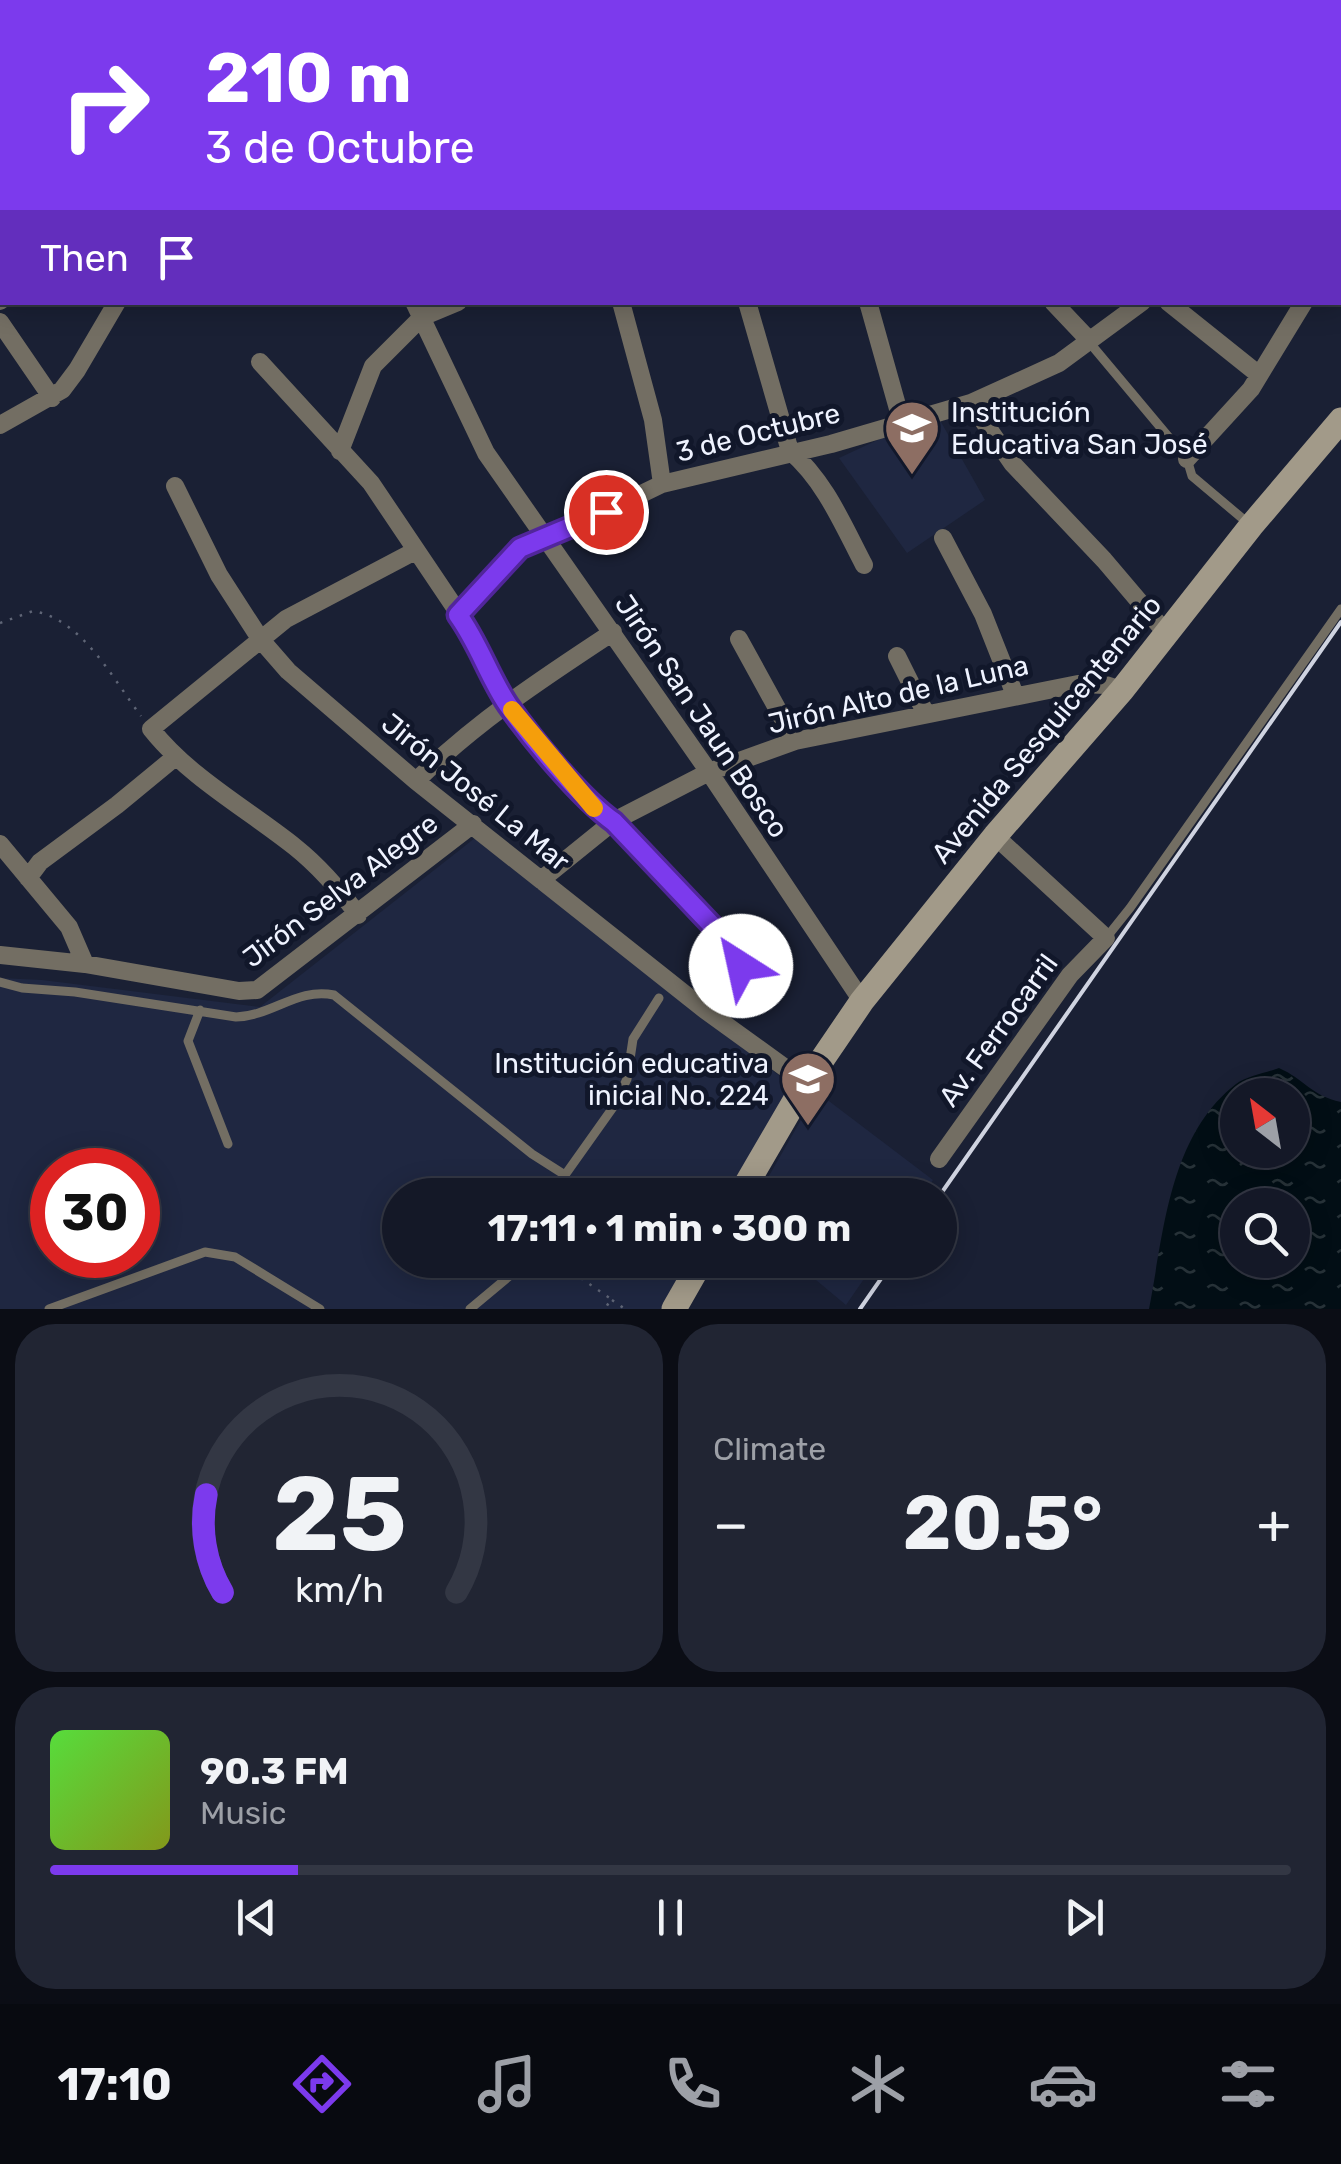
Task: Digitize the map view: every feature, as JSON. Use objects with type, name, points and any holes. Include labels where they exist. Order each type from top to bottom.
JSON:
[{"type":"street","points":[[0,425],[52,398],[77,370],[115,305]]},
{"type":"street","points":[[340,451],[374,366],[418,310],[443,305]]},
{"type":"street","points":[[622,305],[652,420],[662,484]]},
{"type":"street","points":[[748,305],[790,451],[808,466],[822,487],[864,565]]},
{"type":"street","points":[[869,305],[902,423]]},
{"type":"street","points":[[1055,305],[1088,340]]},
{"type":"street","name":"3 de Octubre","points":[[458,615],[520,548],[662,484],[831,444],[971,402],[1059,363],[1138,305]]},
{"type":"street","points":[[1172,305],[1258,374]]},
{"type":"street","points":[[1187,459],[1251,389],[1302,305]]},
{"type":"street","name":"Jirón San Jaun Bosco","points":[[418,310],[486,453],[709,772],[862,1001]]},
{"type":"street","points":[[0,322],[52,398]]},
{"type":"street","points":[[260,362],[371,483],[476,640],[506,703],[593,807],[614,822],[741,956],[741,966],[704,1010]]},
{"type":"street","points":[[971,402],[1012,463],[1104,560],[1166,633]]},
{"type":"street","name":"Avenida Sesquicentenario","points":[[750,1178],[862,1001],[1341,420]]},
{"type":"street","name":"Jirón José La Mar","points":[[175,486],[219,575],[260,640],[288,671],[416,781],[704,1010],[806,1084]]},
{"type":"street","points":[[943,538],[983,614],[1015,695]]},
{"type":"street","points":[[358,915],[324,872],[174,758],[151,729],[286,620],[415,550]]},
{"type":"street","points":[[416,781],[458,740],[506,703],[612,632]]},
{"type":"street","points":[[739,640],[795,741]]},
{"type":"street","points":[[897,656],[926,714]]},
{"type":"street","name":"Jirón Alto de la Luna","points":[[541,880],[614,822],[709,772],[795,741],[1078,684],[1122,690]]},
{"type":"street","points":[[28,878],[40,862],[174,758]]},
{"type":"street","name":"Jirón Selva Alegre","points":[[0,956],[85,964],[239,991],[257,990],[473,824]]},
{"type":"street","points":[[996,836],[1106,938]]},
{"type":"street","points":[[0,844],[69,928],[85,964]]},
{"type":"street","name":"Av. Ferrocarril","points":[[939,1158],[1070,975],[1106,938]]},
{"type":"street","points":[[674,1309],[692,1278]]},
{"type":"lane","points":[[1088,340],[1187,459],[1192,476],[1251,526]]},
{"type":"lane","points":[[1106,938],[1341,609]]},
{"type":"lane","points":[[0,982],[236,1017],[257,1016],[302,995],[318,992],[334,996],[532,1154],[565,1175]]},
{"type":"lane","points":[[564,1178],[614,1106],[627,1079],[633,1039],[659,998]]},
{"type":"lane","points":[[200,1010],[188,1041],[228,1144]]},
{"type":"lane","points":[[49,1309],[205,1252],[236,1257],[320,1309]]},
{"type":"lane","points":[[470,1309],[508,1278]]},
{"type":"path","points":[[0,624],[33,610],[46,613],[80,637],[151,729]]},
{"type":"path","points":[[581,1278],[626,1309]]},
{"type":"path","points":[[605,1309],[611,1299]]},
{"type":"shaded area","name":"Institución Educativa San José","points":[[941,422],[985,500],[907,553],[839,458],[897,431]]},
{"type":"shaded area","points":[[475,838],[791,1085],[739,1178],[382,1178],[382,1278],[679,1278],[661,1309],[0,1309],[0,978],[260,1007]]},
{"type":"shaded area","points":[[817,1092],[930,1178],[768,1178]]},
{"type":"shaded area","points":[[814,1278],[865,1278],[846,1305]]},
{"type":"water","points":[[1279,1068],[1296,1078],[1249,1078]]},
{"type":"water","points":[[1310,1087],[1341,1102],[1341,1309],[1149,1309],[1173,1187],[1196,1130],[1220,1099],[1220,1168],[1310,1168]]},
{"type":"railway","points":[[952,1178],[1341,622]]},
{"type":"railway","points":[[860,1309],[882,1278]]},
{"type":"slow traffic","points":[[512,710],[594,808]]},
{"type":"place","name":"Institución Educativa San José","points":[[912,477]]},
{"type":"place","name":"Institución educativa inicial No. 224","points":[[808,1128]]},
{"type":"route","points":[[606,512],[520,548],[458,615],[476,640],[506,703],[593,807],[614,822],[741,956],[741,966]]}]
